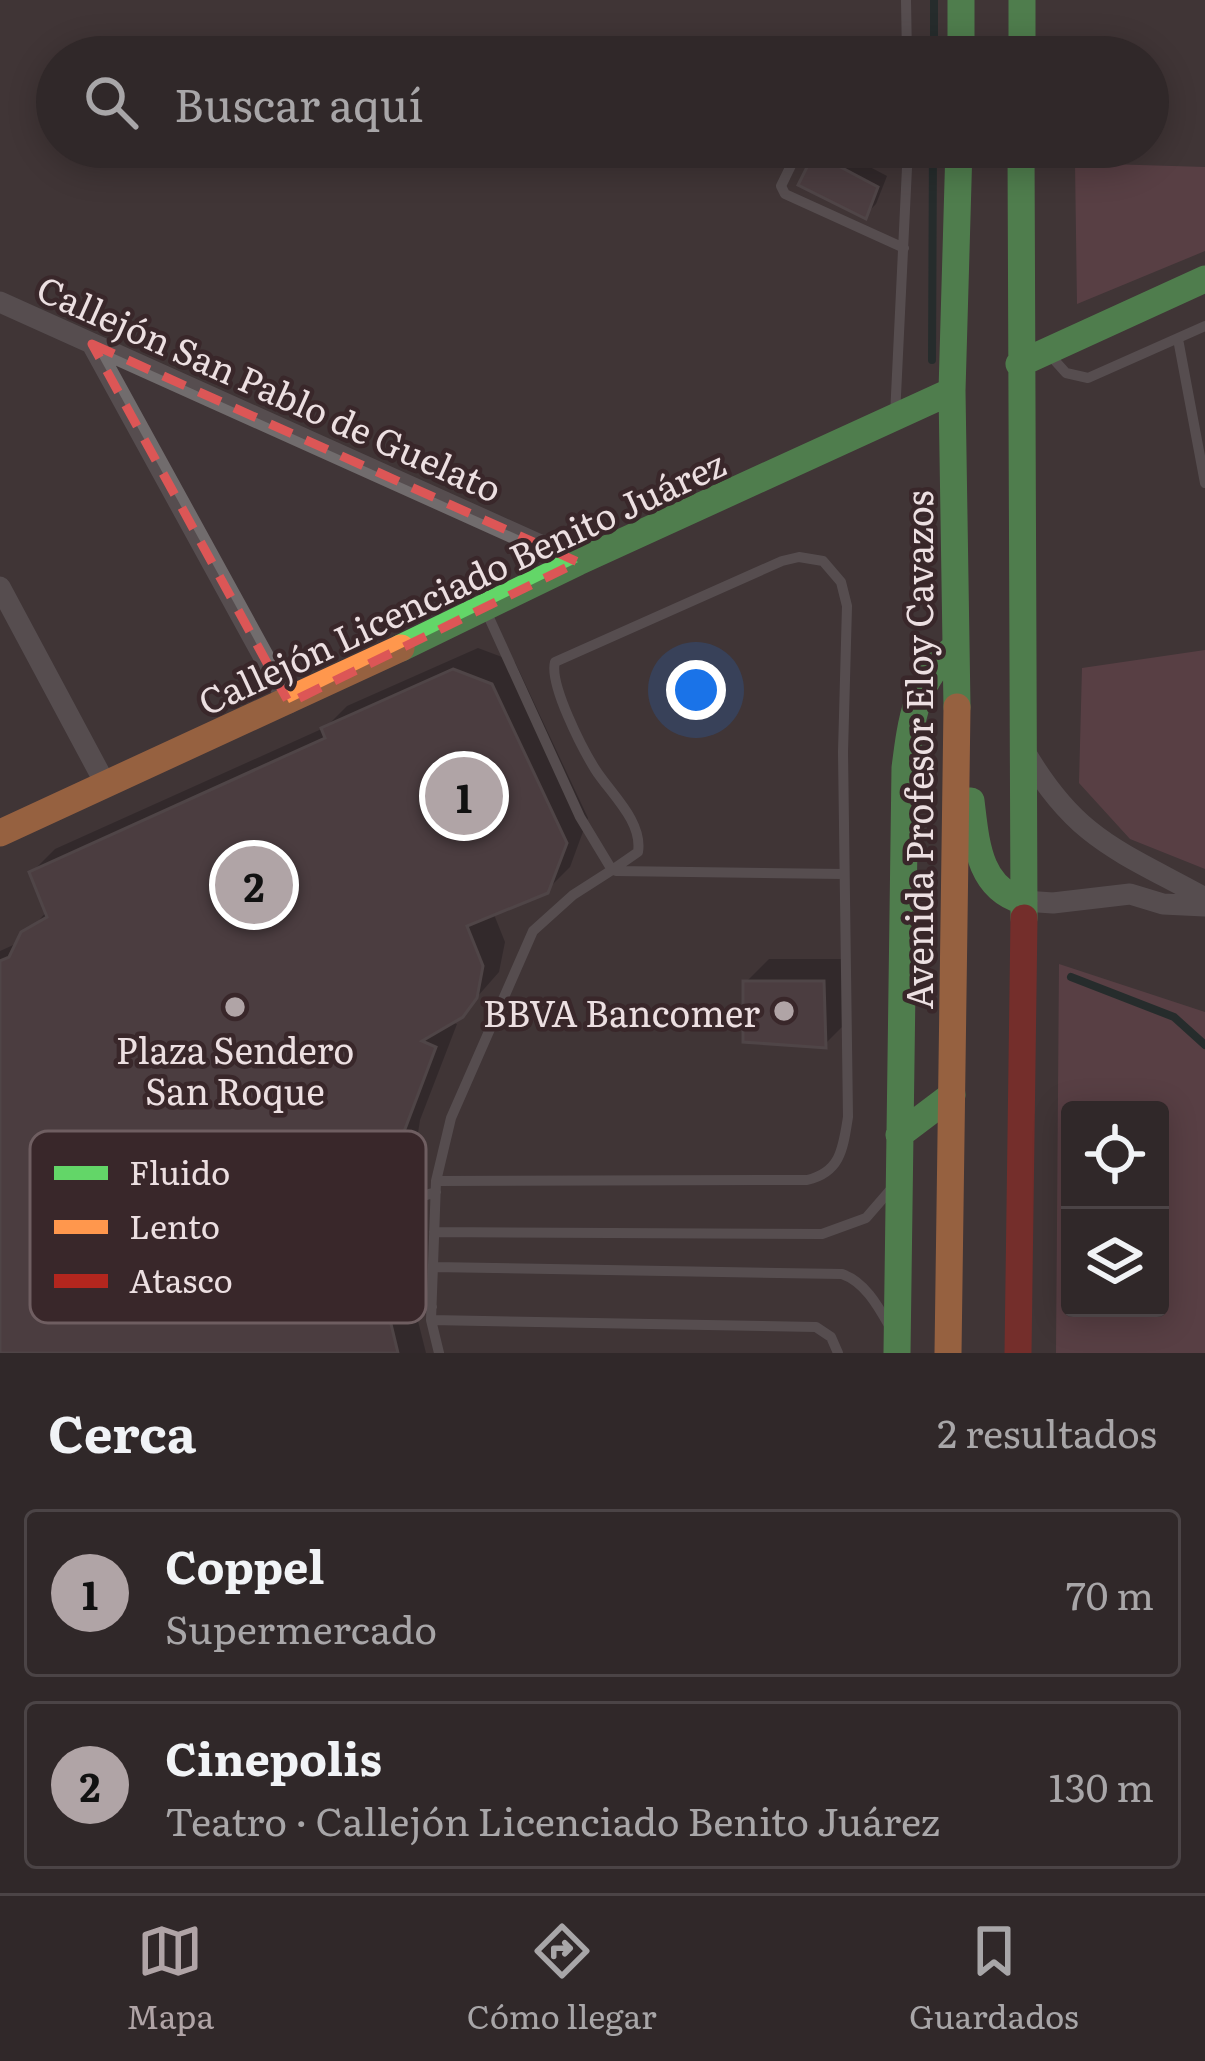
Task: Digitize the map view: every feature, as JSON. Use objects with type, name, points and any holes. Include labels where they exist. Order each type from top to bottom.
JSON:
[{"type":"main road","points":[[961,36],[962,0]]},
{"type":"main road","points":[[1022,0],[1022,36]]},
{"type":"main road","name":"Avenida Profesor Eloy Cavazos","points":[[948,1353],[958,770],[952,391],[958,168]]},
{"type":"main road","points":[[1018,1353],[1024,901],[1021,168]]},
{"type":"main road","points":[[1018,364],[1205,279]]},
{"type":"main road","name":"Callejón Licenciado Benito Juárez","points":[[0,833],[289,703],[578,562],[952,391]]},
{"type":"main road","points":[[897,1346],[905,768],[919,689],[936,661],[955,647]]},
{"type":"main road","points":[[958,770],[970,798],[988,876],[1005,897],[1024,901]]},
{"type":"main road","points":[[899,1135],[952,1095]]},
{"type":"street","name":"Callejón San Pablo de Guelato","points":[[0,302],[578,562]]},
{"type":"street","points":[[92,344],[289,703]]},
{"type":"street","points":[[0,587],[106,785]]},
{"type":"street","points":[[1024,749],[1046,788],[1093,835],[1205,902]]},
{"type":"street","points":[[1024,901],[1053,903],[1130,894],[1163,904],[1205,902]]},
{"type":"lane","points":[[906,0],[907,36]]},
{"type":"lane","points":[[790,168],[781,186],[785,194],[904,248]]},
{"type":"lane","points":[[895,420],[907,168]]},
{"type":"lane","points":[[1047,351],[1066,373],[1082,379],[1205,326]]},
{"type":"lane","points":[[1178,339],[1205,483]]},
{"type":"lane","points":[[426,1191],[436,1187],[807,1180],[824,1176],[834,1167],[843,1150],[848,1117],[847,606],[833,568],[823,561],[799,557],[555,662],[555,683],[593,767],[638,835],[638,852],[573,895],[533,931],[451,1118],[436,1187],[431,1314],[439,1353]]},
{"type":"lane","points":[[485,608],[580,817],[612,871]]},
{"type":"lane","points":[[612,871],[844,874]]},
{"type":"lane","points":[[434,1232],[822,1234],[866,1218],[898,1181]]},
{"type":"lane","points":[[433,1267],[842,1274],[854,1277],[864,1288],[897,1346]]},
{"type":"lane","points":[[426,1312],[816,1327],[831,1337],[838,1353]]},
{"type":"highlighted area","points":[[92,344],[578,562],[289,703]]},
{"type":"shaded area","points":[[1205,167],[1205,251],[1077,304],[1075,168]]},
{"type":"shaded area","points":[[1205,650],[1205,869],[1130,839],[1079,783],[1082,668]]},
{"type":"shaded area","points":[[1059,964],[1205,1012],[1205,1353],[1056,1353]]},
{"type":"building","points":[[806,168],[842,168],[878,187],[866,219],[798,185]]},
{"type":"building","name":"Plaza Sendero San Roque","points":[[453,669],[492,684],[567,843],[548,893],[467,926],[483,966],[477,998],[463,1017],[422,1041],[436,1047],[404,1131],[30,1131],[30,1323],[391,1323],[398,1353],[0,1353],[0,961],[9,957],[21,932],[47,917],[29,872],[325,738],[321,728]]},
{"type":"building","name":"BBVA Bancomer","points":[[743,981],[824,981],[826,1048],[743,1042]]},
{"type":"waterway","points":[[934,0],[934,36]]},
{"type":"waterway","points":[[932,360],[933,168]]},
{"type":"waterway","points":[[1071,977],[1174,1017],[1205,1045]]},
{"type":"traffic: fast","points":[[961,0],[961,36]]},
{"type":"traffic: fast","points":[[1022,0],[1022,36]]},
{"type":"traffic: fast","points":[[957,707],[952,391],[958,168]]},
{"type":"traffic: fast","points":[[1021,168],[1024,918]]},
{"type":"traffic: fast","points":[[1019,364],[1205,279]]},
{"type":"traffic: fast","points":[[401,648],[952,391]]},
{"type":"traffic: fast","points":[[897,1353],[905,768],[913,717],[924,687],[955,647]]},
{"type":"traffic: fast","points":[[971,801],[988,875],[1009,895],[1024,901]]},
{"type":"traffic: fast","points":[[899,1135],[952,1095]]},
{"type":"traffic: slow","points":[[0,833],[401,648]]},
{"type":"traffic: slow","points":[[948,1353],[957,707]]},
{"type":"traffic: jam","points":[[1018,1353],[1024,918]]},
{"type":"place","name":"Coppel","points":[[464,796]]},
{"type":"place","name":"Cinepolis","points":[[254,885]]},
{"type":"place","name":"Plaza Sendero San Roque","points":[[235,1007]]},
{"type":"place","name":"BBVA Bancomer","points":[[784,1011]]}]
